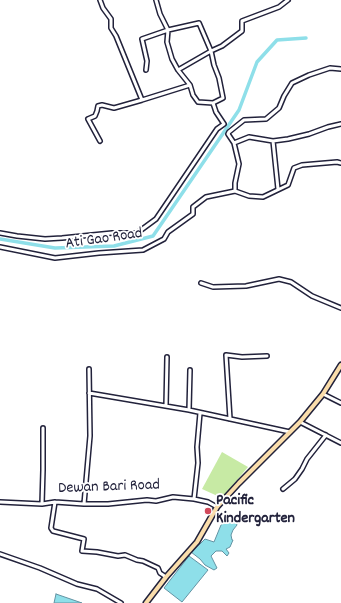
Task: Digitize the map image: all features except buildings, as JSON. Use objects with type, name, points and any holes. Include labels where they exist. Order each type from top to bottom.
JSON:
[{"type":"main road","points":[[146,603],[166,577],[197,542],[217,507],[300,422],[323,394],[341,365]]},
{"type":"street","points":[[100,0],[110,19],[111,28],[116,36],[142,100]]},
{"type":"street","points":[[146,70],[147,61],[142,39],[168,30],[199,23],[211,51],[219,78],[222,98],[213,103],[198,102],[193,95],[190,85],[178,70],[172,59],[167,42],[168,30],[160,14],[156,0]]},
{"type":"street","points":[[178,70],[222,46],[242,31],[242,21],[279,7],[288,0]]},
{"type":"street","points":[[235,191],[239,164],[234,143],[228,134],[229,132],[244,120],[266,120],[279,108],[292,83],[330,68],[341,69]]},
{"type":"street","points":[[100,141],[88,119],[95,116],[98,106],[114,108],[190,85]]},
{"type":"street","points":[[0,233],[44,239],[112,233],[137,234],[156,219],[217,129],[224,124],[216,112],[213,103]]},
{"type":"street","points":[[234,143],[249,137],[273,140],[288,138],[309,134],[341,124]]},
{"type":"street","points":[[273,140],[278,189]]},
{"type":"street","name":"Ati Gao Road","points":[[0,247],[56,258],[143,250],[164,239],[168,232],[193,214],[193,207],[206,197],[235,191],[249,196],[263,197],[288,185],[294,168],[302,165],[341,163]]},
{"type":"street","points":[[201,283],[214,287],[246,286],[280,279],[291,282],[312,296],[341,308]]},
{"type":"street","points":[[230,419],[226,355],[242,357],[267,356]]},
{"type":"street","points":[[166,406],[167,357]]},
{"type":"street","points":[[84,504],[90,436],[89,369]]},
{"type":"street","points":[[189,410],[190,370]]},
{"type":"street","points":[[89,393],[189,410],[290,432]]},
{"type":"street","points":[[323,394],[341,403]]},
{"type":"street","points":[[194,499],[198,463],[197,446],[200,413]]},
{"type":"street","points":[[300,422],[341,443]]},
{"type":"street","points":[[42,504],[43,428]]},
{"type":"street","points":[[283,489],[295,478],[307,459],[326,435]]},
{"type":"street","name":"Dewan Bari Road","points":[[0,502],[42,504],[55,502],[108,504],[147,500],[156,501],[173,497],[208,502],[217,507]]},
{"type":"street","points":[[55,502],[51,528],[52,531],[84,539],[82,551],[118,556],[125,555],[137,560],[143,560],[158,568],[160,573],[166,577]]},
{"type":"street","points":[[0,554],[40,568],[77,584],[97,589],[121,603]]},
{"type":"green space","points":[[222,452],[248,467],[222,498],[202,489]]},
{"type":"water","points":[[228,519],[235,520],[237,525],[231,535],[233,540],[230,547],[226,549],[229,553],[227,556],[222,551],[216,551],[211,556],[217,568],[214,570],[205,565],[191,552],[205,539],[214,542],[221,525]]},
{"type":"water","points":[[189,556],[208,570],[182,602],[164,588]]},
{"type":"water","points":[[56,594],[82,603],[54,603]]},
{"type":"waterway","points":[[0,239],[55,248],[114,246],[153,236],[239,110],[257,62],[277,40],[306,38]]},
{"type":"place","name":"Pacific Kindergarten","points":[[208,511]]}]
